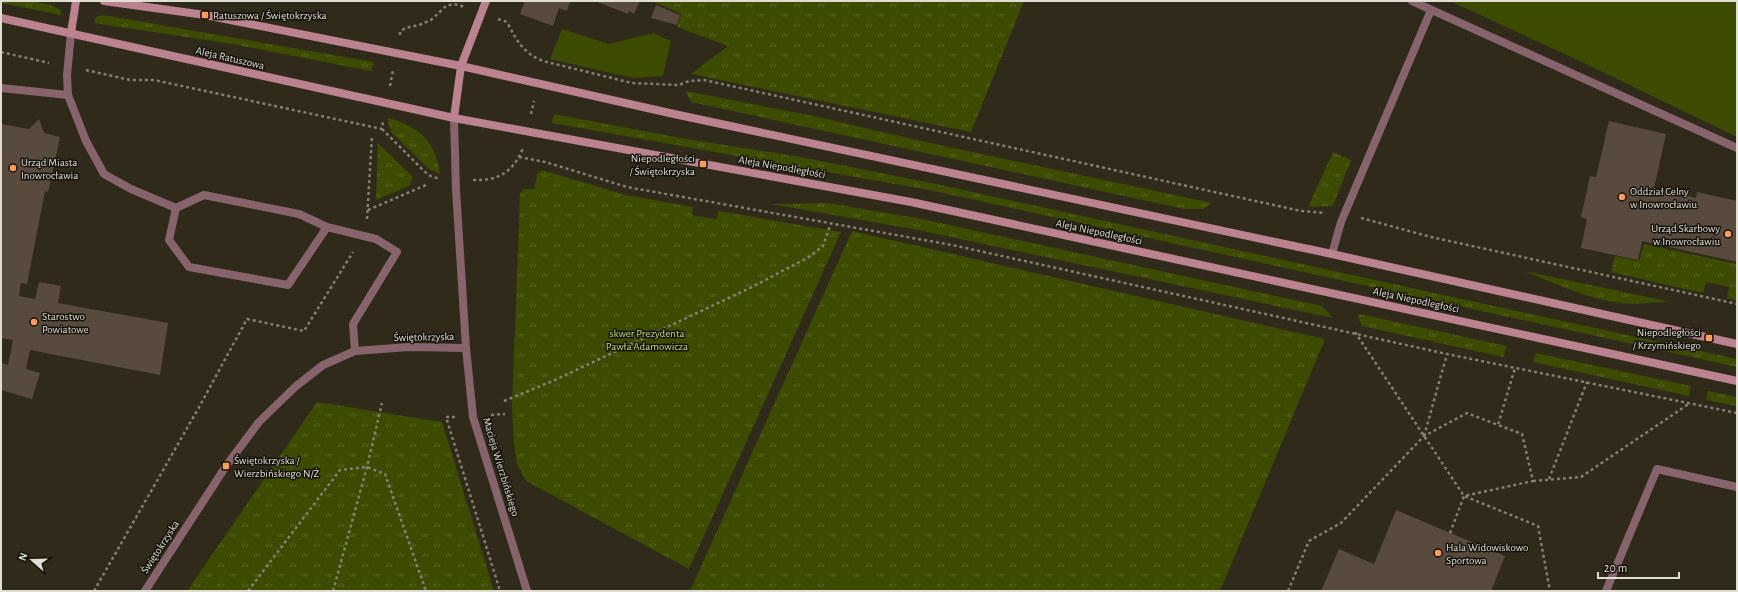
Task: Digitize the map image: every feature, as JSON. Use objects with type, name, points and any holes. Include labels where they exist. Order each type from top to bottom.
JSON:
[{"type":"street","points":[[76,1],[67,75],[68,95],[86,141],[104,174],[131,189],[176,208],[204,195],[298,214],[327,227],[376,239],[397,252],[353,324],[355,351]]},
{"type":"street","points":[[104,1],[132,3],[204,15],[461,66],[682,115],[1332,254],[1737,344]]},
{"type":"street","name":"Świętokrzyska","points":[[145,591],[226,466],[259,422],[295,387],[323,365],[355,351],[408,347],[466,348],[454,118],[461,66],[486,1]]},
{"type":"street","points":[[1412,1],[1737,148]]},
{"type":"street","points":[[1332,254],[1344,214],[1431,10]]},
{"type":"street","name":"Aleja Ratuszowa","points":[[1,18],[454,118]]},
{"type":"street","points":[[1,88],[68,95]]},
{"type":"street","name":"Aleja Niepodległości","points":[[454,118],[911,202],[1737,381]]},
{"type":"street","points":[[176,208],[169,240],[189,267],[288,285],[327,227]]},
{"type":"street","name":"Macieja Wierzbińskiego","points":[[466,348],[473,417],[527,591]]},
{"type":"street","points":[[1606,591],[1657,469],[1737,487]]},
{"type":"path","points":[[507,22],[521,46],[531,56],[543,62],[632,83],[679,85],[689,81],[704,80],[1302,211],[1344,214],[1366,218],[1431,237],[1737,304]]},
{"type":"path","points":[[382,129],[432,177],[486,180],[501,176],[511,168],[519,157],[527,132],[543,62]]},
{"type":"path","points":[[94,591],[198,409],[247,319],[304,331],[364,236],[368,210],[372,136]]},
{"type":"path","points":[[519,157],[544,162],[627,187],[952,245],[1355,332],[1447,354],[1737,413]]},
{"type":"path","points":[[368,210],[426,186]]},
{"type":"path","points":[[504,401],[555,380],[752,287],[809,257],[823,246],[832,223]]},
{"type":"path","points":[[1355,332],[1464,496],[1538,526],[1550,591]]},
{"type":"path","points":[[1424,436],[1447,354]]},
{"type":"path","points":[[1498,425],[1515,368]]},
{"type":"path","points":[[1549,479],[1587,382]]},
{"type":"path","points":[[333,591],[368,467],[382,403]]},
{"type":"path","points":[[1464,496],[1533,481],[1581,477],[1690,403]]},
{"type":"path","points":[[1288,591],[1309,541],[1341,523],[1424,436],[1467,413],[1522,434],[1533,481]]},
{"type":"path","points":[[446,417],[500,591]]},
{"type":"path","points":[[248,591],[340,470],[368,467],[385,474],[426,591]]},
{"type":"path","points":[[1450,533],[1464,496]]},
{"type":"green space","points":[[1,1],[42,3],[56,7],[61,11],[61,15],[1,3]]},
{"type":"green space","points":[[652,1],[1024,1],[971,132],[691,74],[728,46],[677,27],[681,14]]},
{"type":"green space","points":[[1450,1],[1737,1],[1737,137],[1588,65]]},
{"type":"green space","points":[[103,15],[374,62],[371,71],[232,44],[94,23],[96,17]]},
{"type":"green space","points":[[562,29],[609,44],[653,33],[671,41],[663,76],[633,78],[550,59]]},
{"type":"green space","points":[[685,91],[809,115],[939,145],[1212,203],[1203,209],[1184,209],[691,102]]},
{"type":"green space","points":[[554,114],[681,138],[801,157],[936,184],[1737,359],[1737,367],[934,191],[552,123]]},
{"type":"green space","points":[[388,118],[408,125],[424,137],[434,152],[438,162],[440,174],[429,169],[392,133]]},
{"type":"green space","points":[[378,143],[413,177],[409,186],[376,200]]},
{"type":"green space","points":[[1333,152],[1351,160],[1333,206],[1308,207]]},
{"type":"green space","name":"skwer Prezydenta Pawła Adamowicza","points":[[542,170],[626,195],[693,207],[692,215],[717,219],[718,211],[841,232],[689,569],[526,481],[517,464],[514,444],[512,406],[520,193],[524,189],[535,189],[537,173]]},
{"type":"green space","points":[[828,203],[922,219],[1322,306],[1333,318],[918,230],[771,204]]},
{"type":"green space","points":[[852,231],[1325,339],[1220,591],[690,591]]},
{"type":"green space","points":[[1644,244],[1737,264],[1737,301],[1727,298],[1729,287],[1706,282],[1703,293],[1611,272],[1615,256],[1639,261]]},
{"type":"green space","points":[[1524,271],[1669,302],[1632,304],[1607,301],[1571,290]]},
{"type":"green space","points":[[1359,314],[1507,346],[1503,357],[1362,326],[1358,317]]},
{"type":"green space","points":[[1536,353],[1691,386],[1689,396],[1533,362]]},
{"type":"green space","points":[[1708,391],[1737,397],[1737,406],[1706,400]]},
{"type":"green space","points":[[317,402],[442,422],[494,591],[187,591]]},
{"type":"green space","points":[[873,572],[880,591],[818,591]]},
{"type":"building","points":[[525,1],[570,1],[567,11],[559,8],[553,26],[520,14]]},
{"type":"building","points":[[595,1],[640,1],[634,14],[629,11],[628,14]]},
{"type":"building","points":[[656,5],[680,15],[677,25],[651,18]]},
{"type":"building","points":[[39,119],[44,133],[60,137],[48,192],[45,191],[27,284],[21,283],[19,296],[35,299],[39,282],[61,286],[58,303],[168,323],[160,375],[30,350],[26,369],[40,373],[32,399],[1,390],[1,363],[8,365],[13,340],[1,338],[1,124],[29,129]]},
{"type":"building","points":[[1609,121],[1666,134],[1654,188],[1696,198],[1697,192],[1737,201],[1737,262],[1642,241],[1638,260],[1581,248],[1587,219],[1581,217],[1590,176],[1596,177]]},
{"type":"building","name":"Hala Widowiskowo Sportowa","points":[[1396,510],[1505,556],[1491,591],[1321,591],[1339,549],[1374,564]]},
{"type":"place","name":"Ratuszowa / Świętokrzyska","points":[[205,15]]},
{"type":"place","name":"Niepodległości / Świętokrzyska","points":[[703,164]]},
{"type":"place","name":"Urząd Miasta Inowrocławia","points":[[13,168]]},
{"type":"place","name":"Oddział Celny w Inowrocławiu","points":[[1622,197]]},
{"type":"place","name":"Urząd Skarbowy w Inowrocławiu","points":[[1728,234]]},
{"type":"place","name":"Starostwo Powiatowe","points":[[34,322]]},
{"type":"place","name":"Niepodległości / Krzymińskiego","points":[[1709,338]]},
{"type":"place","name":"Świętokrzyska / Wierzbińskiego N/Ż","points":[[226,466]]},
{"type":"place","name":"Hala Widowiskowo Sportowa","points":[[1438,553]]}]
